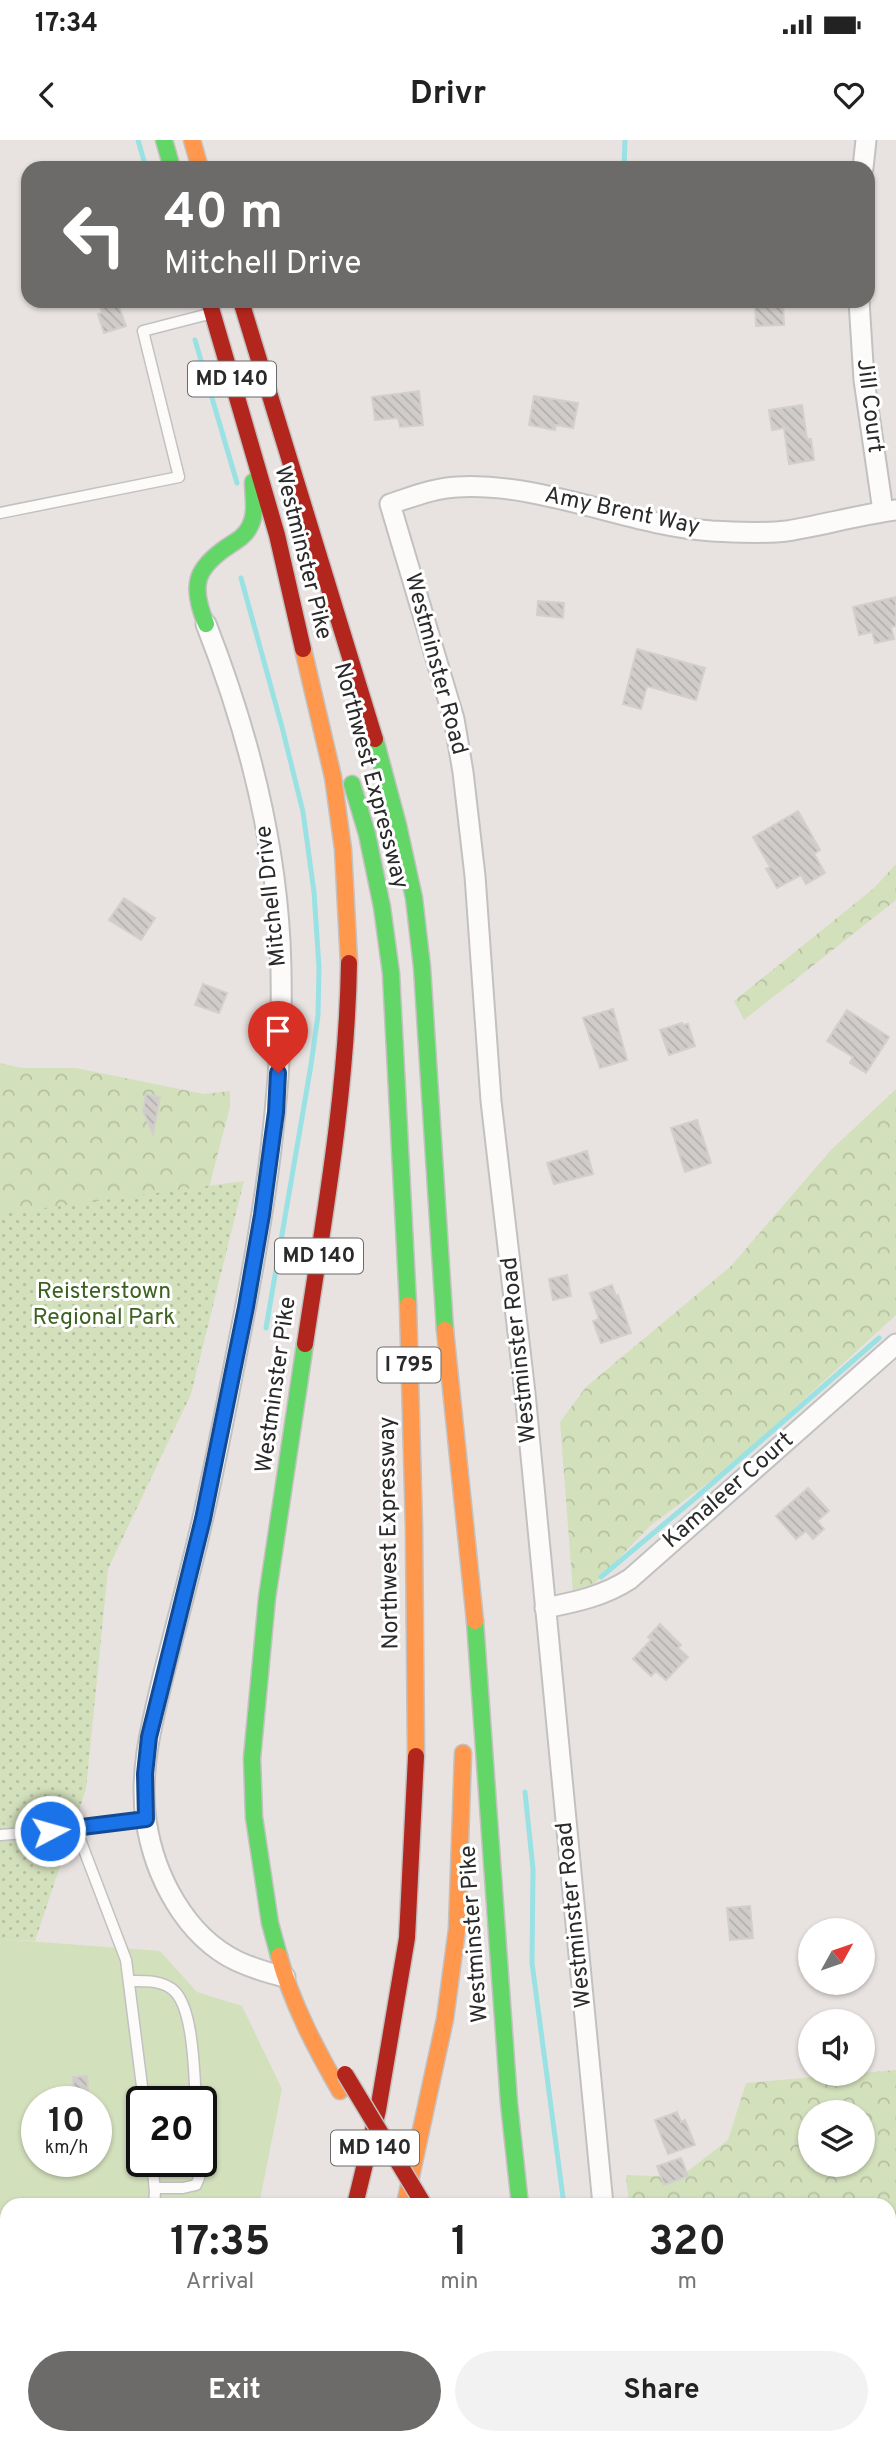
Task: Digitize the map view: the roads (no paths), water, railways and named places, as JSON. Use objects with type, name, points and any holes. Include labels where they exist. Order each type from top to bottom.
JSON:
[{"type":"highway","points":[[164,140],[170,161]]},
{"type":"highway","points":[[192,140],[198,161]]},
{"type":"highway","name":"Westminster Pike","points":[[210,308],[277,535],[333,777],[342,849],[349,960],[348,1026],[341,1089],[267,1598],[252,1758],[254,1817],[270,1923],[285,1977],[319,2054],[403,2198]]},
{"type":"highway","name":"Westminster Pike","points":[[243,308],[370,723],[398,825],[414,898],[425,1016],[441,1291],[476,1631],[510,2115],[519,2198]]},
{"type":"highway","points":[[206,624],[195,592],[202,569],[207,561],[244,535],[251,526],[254,511],[251,446]]},
{"type":"highway","name":"Northwest Expressway","points":[[277,535],[367,834],[382,907],[391,973],[408,1293],[416,1759],[407,1938],[378,2110],[357,2198]]},
{"type":"highway","name":"I 795","points":[[441,1291],[446,1438],[456,1587]]},
{"type":"highway","points":[[408,2198],[445,2019],[457,1928],[463,1736]]},
{"type":"highway","points":[[285,1977],[297,1980],[309,1996],[345,2074],[420,2198]]},
{"type":"street","points":[[864,161],[866,140]]},
{"type":"street","name":"Jill Court","points":[[859,308],[864,380],[890,511]]},
{"type":"street","name":"Amy Brent Way","points":[[390,504],[432,491],[456,487],[487,487],[536,494],[670,525],[710,531],[746,532],[784,531],[890,511]]},
{"type":"street","name":"Westminster Road","points":[[390,504],[454,719],[463,772],[474,876],[491,1101],[525,1393],[602,2198]]},
{"type":"street","name":"Mitchell Drive","points":[[206,624],[250,752],[274,877],[280,942],[278,1073],[276,1112],[262,1215],[246,1307],[203,1519],[149,1737],[145,1774],[146,1819],[153,1852],[164,1880],[177,1906],[198,1932],[214,1947],[236,1961],[285,1977]]},
{"type":"street","name":"Kamaleer Court","points":[[545,1608],[597,1596],[613,1590],[630,1578],[896,1344]]},
{"type":"lane","points":[[0,513],[178,477],[143,331],[207,308]]},
{"type":"lane","points":[[0,1835],[76,1829],[146,1819]]},
{"type":"lane","points":[[76,1829],[126,1960],[142,2086]]},
{"type":"lane","points":[[129,1981],[157,1982],[171,1987],[181,1997],[189,2030],[194,2086]]},
{"type":"lane","points":[[154,2177],[154,2198]]},
{"type":"lane","points":[[155,2188],[196,2185],[200,2177]]},
{"type":"waterway","points":[[138,140],[144,161]]},
{"type":"waterway","points":[[624,161],[625,140]]},
{"type":"waterway","points":[[195,340],[237,483]]},
{"type":"waterway","points":[[241,578],[303,812],[314,892],[319,968],[318,1015],[311,1065],[266,1328]]},
{"type":"waterway","points":[[601,1577],[879,1338]]},
{"type":"waterway","points":[[525,1792],[533,1869],[532,1963],[563,2198]]},
{"type":"park label","name":"Reisterstown Regional Park","points":[[104,1305]]}]
